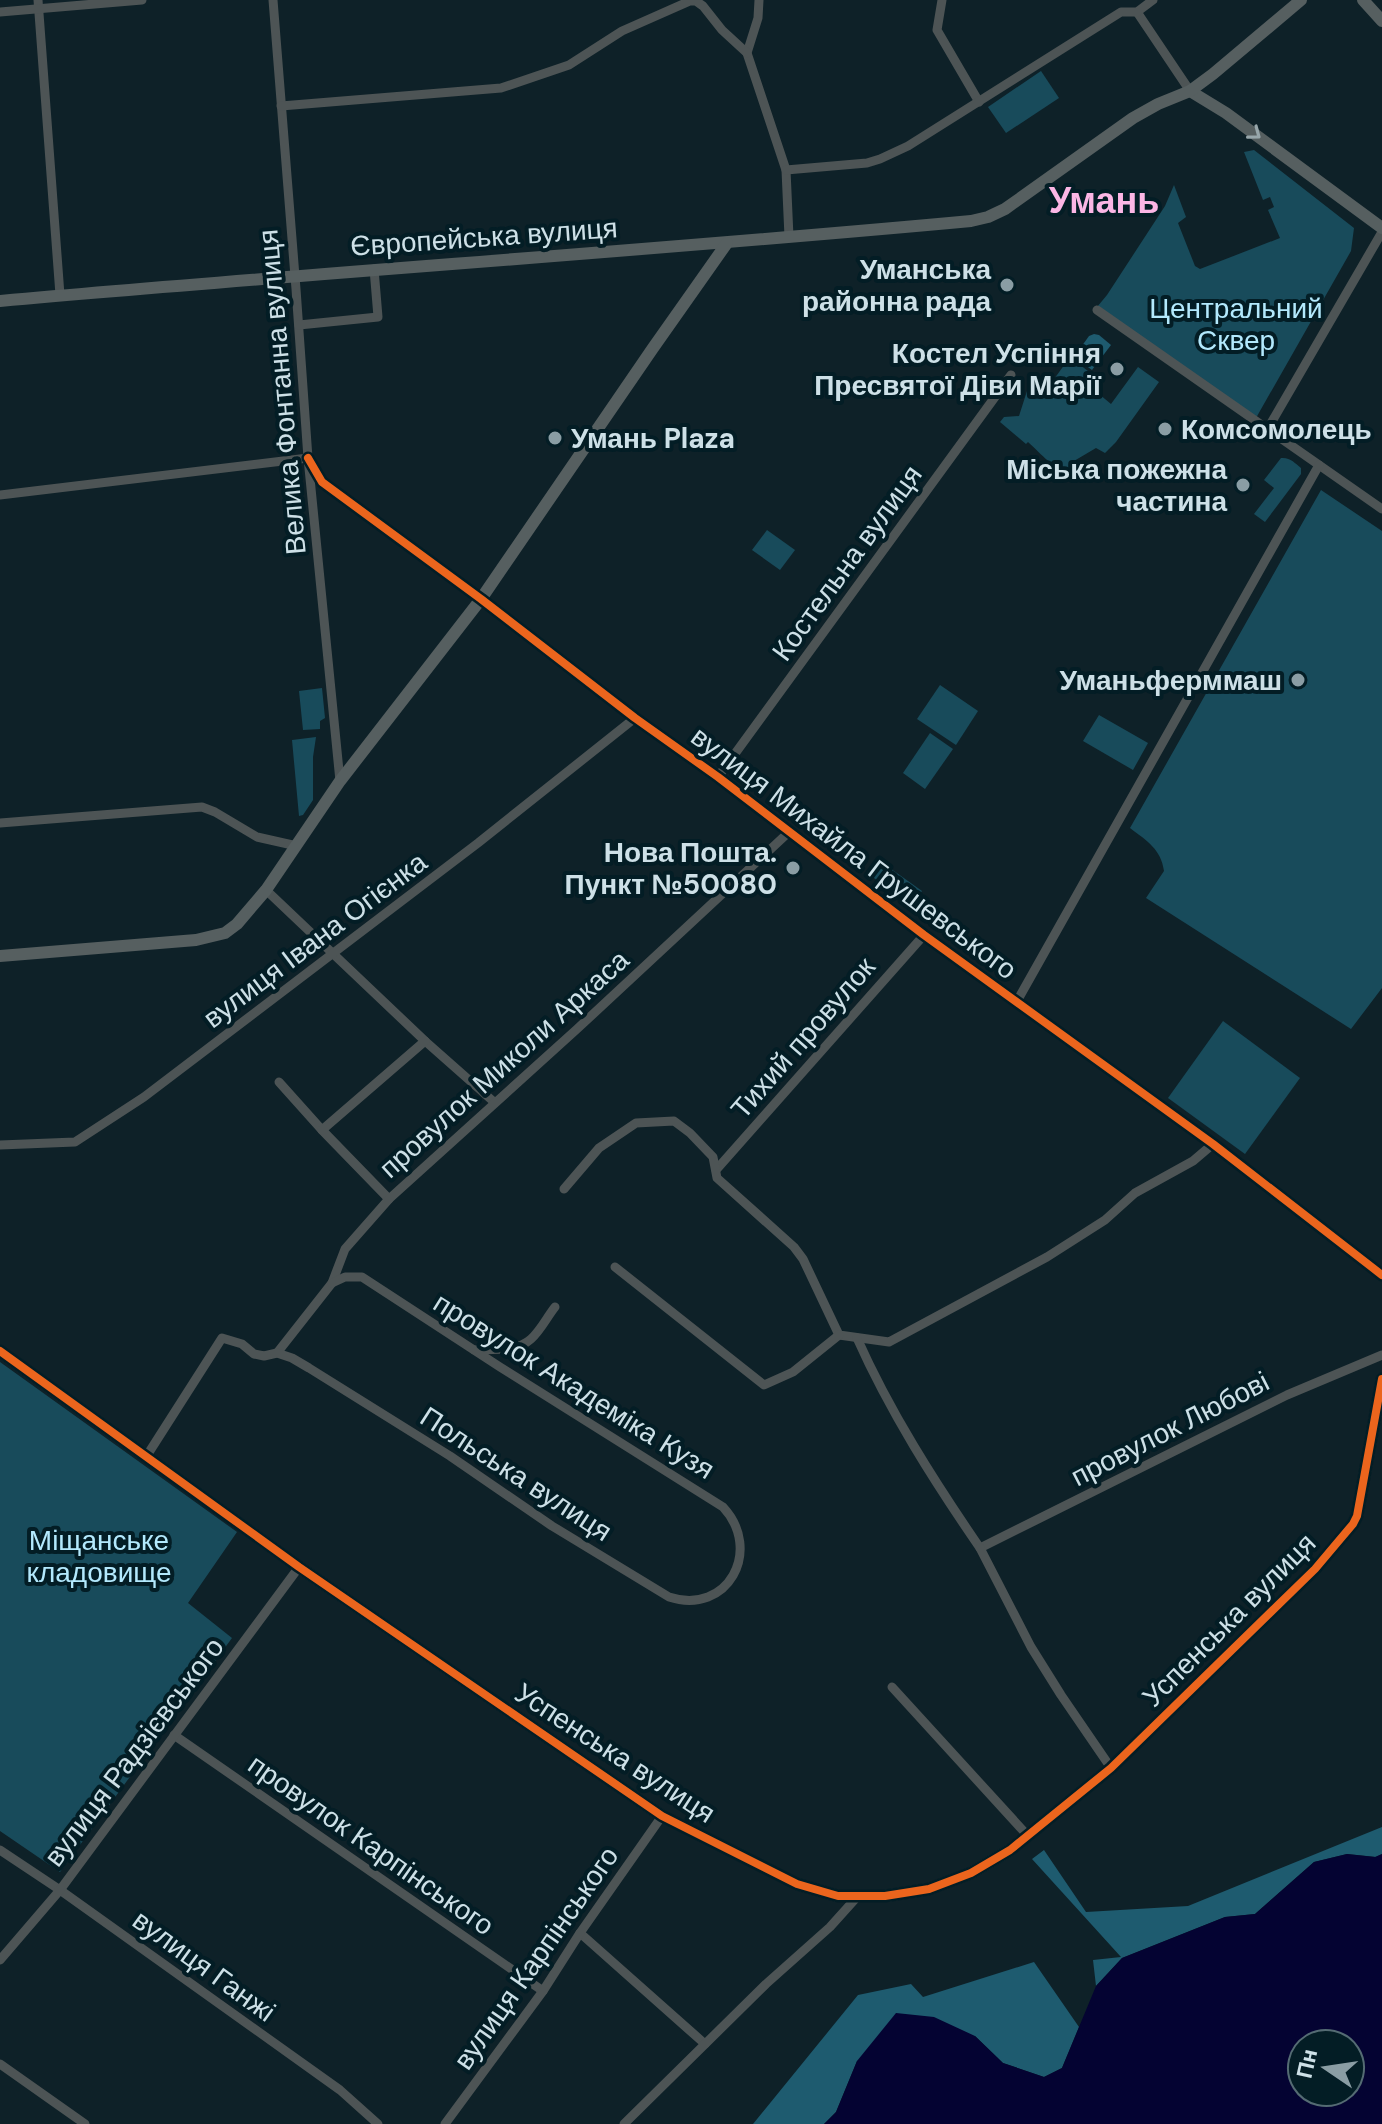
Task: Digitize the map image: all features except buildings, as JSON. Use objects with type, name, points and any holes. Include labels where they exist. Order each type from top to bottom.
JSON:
[{"type":"street","points":[[0,12],[38,4],[142,0]]},
{"type":"street","name":"Велика Фонтанна вулиця","points":[[273,0],[308,458],[340,781]]},
{"type":"street","points":[[747,53],[758,18],[759,0]]},
{"type":"street","points":[[942,0],[937,30],[979,102]]},
{"type":"street","points":[[786,170],[867,163],[880,159],[908,146],[1121,12],[1137,12],[1153,0]]},
{"type":"street","name":"Європейська вулиця","points":[[0,301],[971,221],[1005,209],[1133,118],[1190,91],[1301,0]]},
{"type":"street","points":[[1363,0],[1382,21]]},
{"type":"street","points":[[281,106],[501,88],[569,65],[622,31],[696,1],[747,53],[786,170],[789,237]]},
{"type":"street","points":[[38,4],[60,295]]},
{"type":"street","points":[[1137,12],[1190,91],[1226,113],[1382,230],[1267,430]]},
{"type":"street","points":[[0,956],[196,940],[225,933],[237,924],[266,890],[340,781],[481,599],[727,243]]},
{"type":"street","points":[[299,325],[378,317],[374,269]]},
{"type":"street","points":[[1097,310],[1382,509]]},
{"type":"street","name":"Костельна вулиця","points":[[718,777],[1011,375]]},
{"type":"street","points":[[0,495],[308,458]]},
{"type":"street","name":"вулиця Михайла Грушевського","points":[[308,458],[322,482],[924,935],[1213,1144],[1382,1275]]},
{"type":"street","points":[[1016,1003],[1319,465]]},
{"type":"street","name":"вулиця Івана Огієнка","points":[[0,1145],[75,1142],[144,1097],[491,833],[635,718]]},
{"type":"street","points":[[0,823],[202,807],[257,837],[297,846]]},
{"type":"street","name":"провулок Миколи Аркаса","points":[[277,1353],[332,1283],[345,1249],[389,1199],[789,832]]},
{"type":"street","points":[[266,890],[494,1102]]},
{"type":"street","name":"Тихий провулок","points":[[716,1170],[924,935]]},
{"type":"street","points":[[322,1130],[425,1041]]},
{"type":"street","points":[[279,1082],[389,1199]]},
{"type":"street","points":[[564,1189],[599,1148],[636,1123],[674,1121],[713,1157],[717,1178],[794,1247],[803,1259],[839,1335]]},
{"type":"street","points":[[615,1267],[764,1385],[793,1372],[839,1335],[889,1342],[1034,1264],[1105,1220],[1135,1193],[1193,1161],[1213,1144]]},
{"type":"street","name":"провулок Академіка Кузя","points":[[332,1283],[345,1277],[362,1277],[723,1507],[736,1525],[741,1547],[737,1569],[731,1578]]},
{"type":"street","points":[[474,1350],[522,1345],[532,1338],[555,1307]]},
{"type":"street","points":[[146,1457],[222,1338],[242,1344],[260,1356],[277,1353]]},
{"type":"street","points":[[857,1338],[930,1476],[980,1548],[1031,1647],[1111,1768]]},
{"type":"street","name":"Успенська вулиця","points":[[0,1351],[299,1567],[662,1816],[797,1884],[838,1896],[857,1897],[907,1893],[951,1882],[991,1863],[1111,1768],[1315,1569],[1353,1524],[1360,1507],[1382,1379]]},
{"type":"street","name":"Польська вулиця","points":[[277,1353],[309,1368],[450,1456],[552,1526],[669,1597],[689,1602],[708,1598],[731,1578]]},
{"type":"street","name":"провулок Любові","points":[[980,1548],[1287,1395],[1382,1355]]},
{"type":"street","name":"вулиця Радзієвського","points":[[0,1960],[60,1890],[299,1567]]},
{"type":"street","points":[[892,1687],[1028,1836]]},
{"type":"street","name":"провулок Карпінського","points":[[174,1735],[543,1991]]},
{"type":"street","name":"вулиця Карпінського","points":[[445,2124],[543,1991],[662,1816]]},
{"type":"street","name":"вулиця Ганжі","points":[[0,1850],[340,2090],[378,2124]]},
{"type":"street","points":[[624,2124],[766,1984],[830,1927],[857,1897]]},
{"type":"street","points":[[580,1933],[705,2044]]},
{"type":"street","points":[[0,2064],[85,2124]]},
{"type":"green space","points":[[1041,71],[1059,98],[1006,133],[988,107]]},
{"type":"green space","name":"Центральний Сквер","points":[[1254,150],[1354,228],[1351,251],[1256,418],[1097,307],[1165,206],[1174,185],[1186,217],[1178,223],[1195,266],[1200,269],[1280,238],[1268,210],[1274,207],[1270,197],[1263,200],[1244,152]]},
{"type":"green space","points":[[1070,357],[1093,375],[1087,384],[1111,404],[1138,367],[1159,382],[1105,453],[1096,448],[1074,461],[1080,467],[1063,468],[1051,463],[1000,422],[1004,417],[1019,416],[1027,391],[1049,386]]},
{"type":"green space","points":[[1281,458],[1294,462],[1301,468],[1301,474],[1265,522],[1254,514],[1274,488],[1264,480]]},
{"type":"green space","name":"Уманьферммаш","points":[[1321,490],[1382,531],[1382,988],[1351,1029],[1146,898],[1164,871],[1160,857],[1152,846],[1130,828]]},
{"type":"green space","points":[[767,530],[795,550],[780,570],[752,550]]},
{"type":"green space","points":[[940,685],[978,711],[956,745],[917,719]]},
{"type":"green space","points":[[322,688],[325,718],[320,721],[320,729],[303,730],[299,691]]},
{"type":"green space","points":[[1099,715],[1148,743],[1133,770],[1083,741]]},
{"type":"green space","points":[[930,733],[953,749],[925,789],[903,773]]},
{"type":"green space","points":[[316,737],[313,800],[299,816],[292,740]]},
{"type":"green space","points":[[880,861],[922,891],[911,906],[870,875]]},
{"type":"green space","points":[[1223,1021],[1300,1078],[1245,1154],[1168,1098]]},
{"type":"green space","name":"Міщанське кладовище","points":[[0,1362],[237,1532],[188,1603],[232,1638],[60,1872],[0,1831]]},
{"type":"shaded area","points":[[1094,334],[1111,345],[1092,370],[1074,357],[1089,336]]},
{"type":"shaded area","points":[[1382,1827],[1382,1854],[1376,1857],[1347,1854],[1314,1862],[1255,1914],[1225,1917],[1122,1958],[1096,1986],[1093,1960],[1121,1957],[1032,1859],[1044,1850],[1086,1912],[1188,1906]]},
{"type":"shaded area","points":[[1347,1854],[1375,1857],[1382,1854],[1382,2124],[824,2124],[836,2112],[857,2061],[896,2013],[934,2017],[975,2036],[1003,2063],[1044,2077],[1062,2068],[1096,1986],[1122,1958],[1225,1917],[1255,1914],[1314,1862]]},
{"type":"shaded area","points":[[1034,1962],[1079,2027],[1062,2068],[1044,2077],[1003,2063],[975,2036],[857,2061],[836,2112],[824,2124],[753,2124],[858,1995],[911,1984],[923,1997]]},
{"type":"cycle path","points":[[308,458],[322,482],[924,935],[1213,1144],[1382,1275]]},
{"type":"cycle path","points":[[0,1351],[299,1567],[662,1816],[797,1884],[838,1896],[885,1896],[929,1889],[971,1873],[1010,1850],[1111,1768],[1315,1569],[1353,1524],[1382,1379]]},
{"type":"place","name":"Уманська районна рада","points":[[1007,285]]},
{"type":"place","name":"Костел Успіння Пресвятої Діви Марії","points":[[1117,369]]},
{"type":"place","name":"Комсомолець","points":[[1165,429]]},
{"type":"place","name":"Умань Plaza","points":[[555,438]]},
{"type":"place","name":"Міська пожежна частина","points":[[1243,485]]},
{"type":"place","name":"Уманьферммаш","points":[[1298,680]]},
{"type":"place","name":"Нова Пошта. Пункт №50080","points":[[793,868]]},
{"type":"district","name":"Умань","points":[[1104,200]]}]
